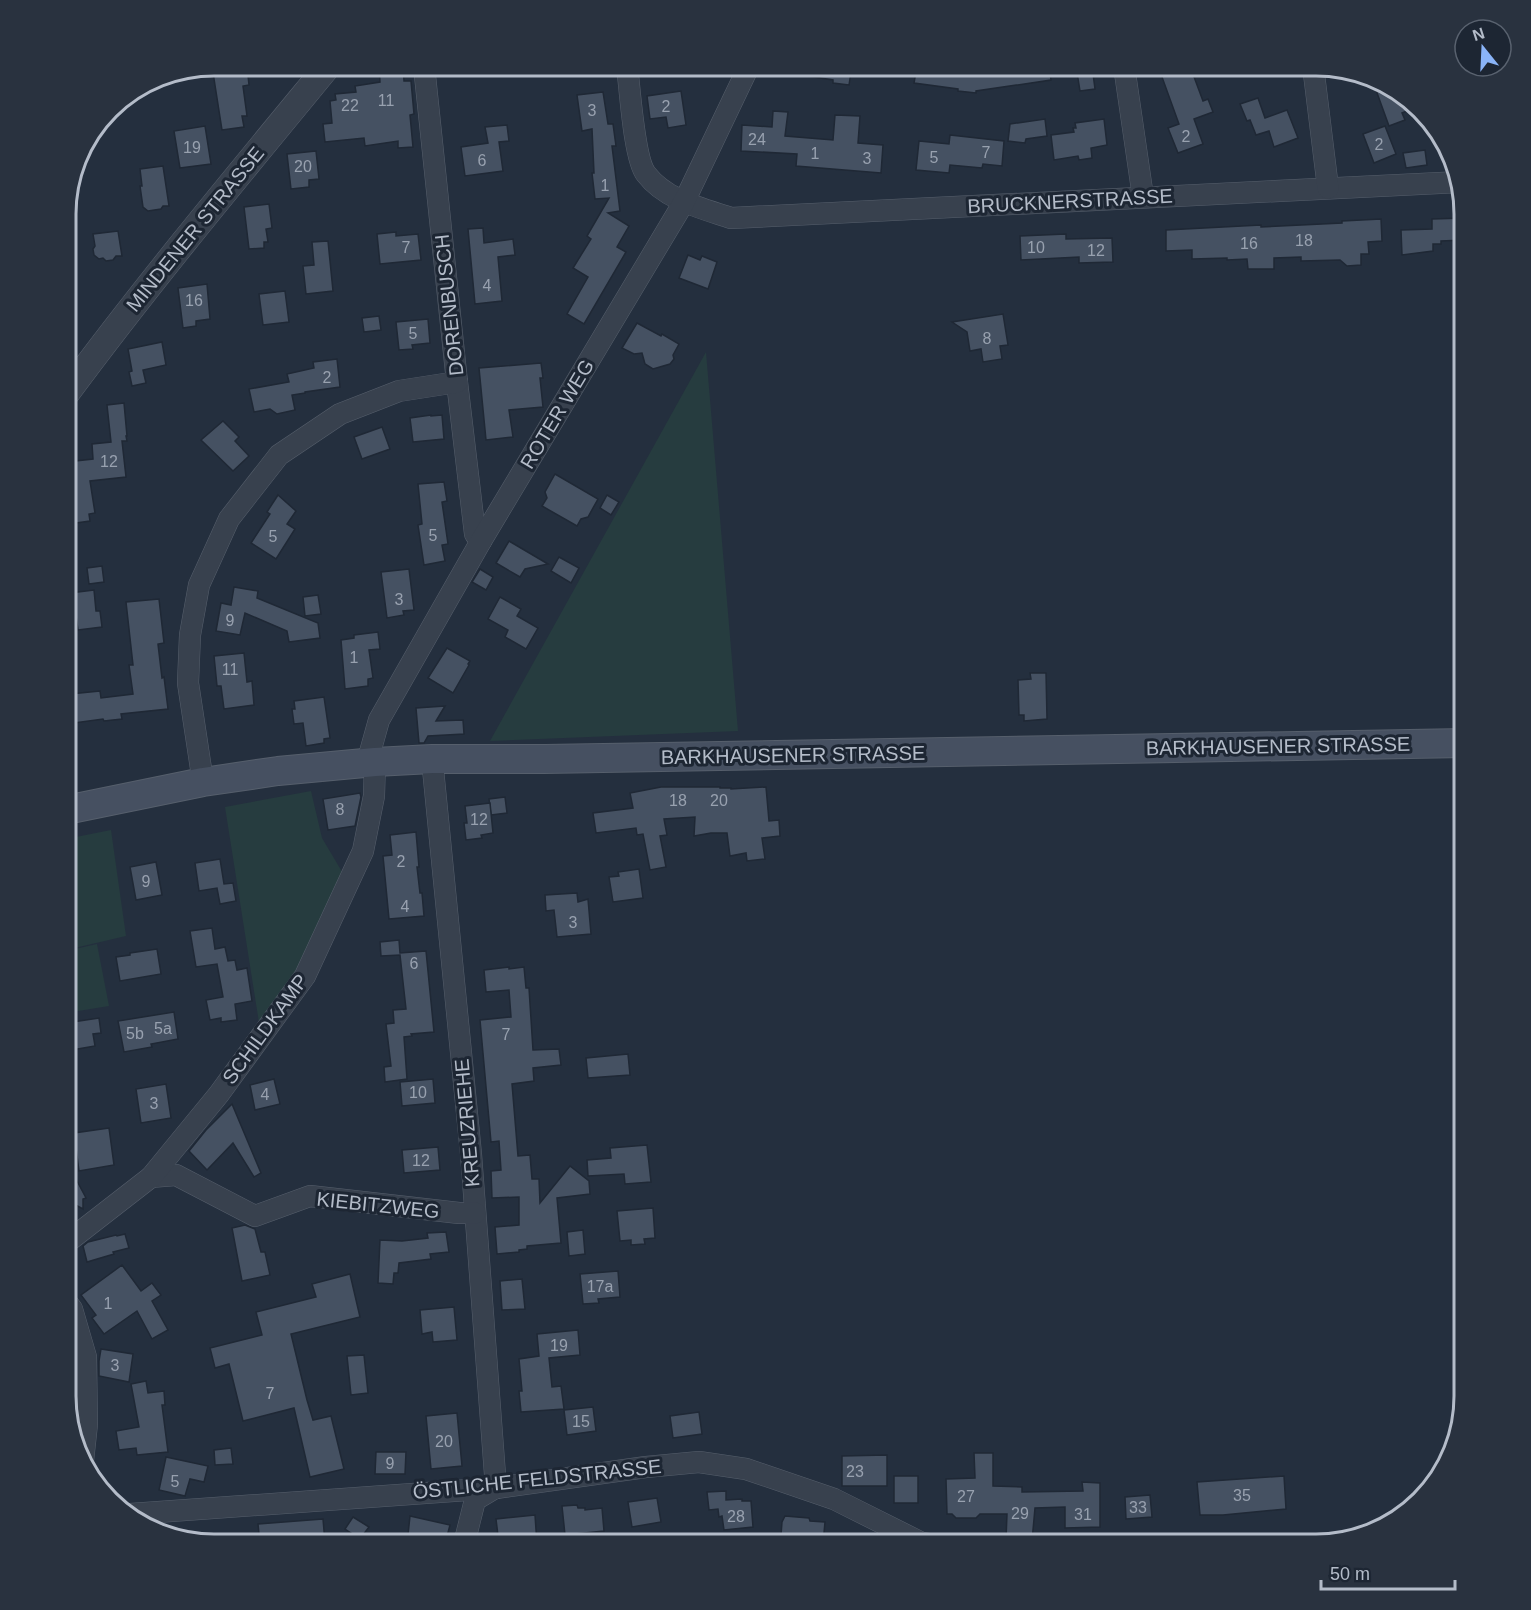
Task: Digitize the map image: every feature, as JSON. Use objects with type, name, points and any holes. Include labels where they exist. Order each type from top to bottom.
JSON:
[{"type":"main road","name":"BARKHAUSENER STRASSE","points":[[76,808],[203,782],[278,771],[432,759],[557,759],[1454,743]]},
{"type":"street","name":"MINDENER STRASSE","points":[[77,380],[317,77]]},
{"type":"street","name":"DORENBUSCH","points":[[425,77],[456,382],[475,534],[481,542]]},
{"type":"street","name":"BRUCKNERSTRASSE","points":[[628,77],[637,150],[644,173],[660,188],[684,202],[731,218],[1451,182]]},
{"type":"street","name":"ROTER WEG","points":[[371,762],[379,720],[481,542],[684,202],[744,77]]},
{"type":"street","points":[[1126,77],[1143,197]]},
{"type":"street","points":[[1314,77],[1329,188]]},
{"type":"street","points":[[203,782],[188,683],[189,636],[199,585],[229,519],[279,455],[340,414],[399,391],[456,382]]},
{"type":"street","name":"KREUZRIEHE","points":[[432,759],[471,1154],[496,1488]]},
{"type":"street","name":"SCHILDKAMP","points":[[76,1235],[151,1177],[219,1094],[305,976],[363,851],[374,796],[371,762]]},
{"type":"street","name":"KIEBITZWEG","points":[[151,1177],[176,1175],[255,1216],[310,1196],[475,1213]]},
{"type":"street","points":[[76,1323],[86,1357],[85,1442]]},
{"type":"street","name":"ÖSTLICHE FELDSTRASSE","points":[[143,1513],[496,1488],[699,1462],[746,1469],[834,1500],[904,1534]]},
{"type":"street","points":[[466,1534],[475,1500],[496,1488]]},
{"type":"green space","points":[[706,352],[738,731],[490,741]]},
{"type":"green space","points":[[311,791],[322,838],[354,892],[260,1029],[225,807]]},
{"type":"green space","points":[[111,830],[126,936],[76,948],[76,837]]},
{"type":"green space","points":[[97,944],[109,1006],[76,1011],[76,949]]},
{"type":"building","points":[[214,77],[248,77],[249,85],[243,86],[247,116],[242,116],[244,127],[222,130]]},
{"type":"building","points":[[380,77],[404,77],[404,81],[411,81],[414,114],[410,115],[413,147],[398,148],[398,141],[365,146],[364,138],[325,142],[323,124],[332,123],[330,101],[336,100],[335,94],[356,92],[355,86],[380,82]]},
{"type":"building","points":[[814,77],[850,77],[849,85],[833,83],[833,80]]},
{"type":"building","points":[[915,77],[1051,77],[1051,80],[976,91],[976,93],[914,83]]},
{"type":"building","points":[[1078,77],[1093,77],[1095,89],[1080,91]]},
{"type":"building","points":[[1162,77],[1194,77],[1203,101],[1208,99],[1213,112],[1194,119],[1203,144],[1178,153],[1168,128],[1179,124]]},
{"type":"building","points":[[1376,90],[1407,111],[1402,113],[1405,120],[1389,126]]},
{"type":"building","points":[[681,91],[686,125],[668,128],[666,117],[650,119],[647,96]]},
{"type":"building","points":[[603,92],[608,124],[613,124],[616,146],[612,146],[620,211],[608,213],[629,226],[617,247],[626,252],[584,324],[567,314],[588,277],[573,268],[591,239],[587,236],[609,198],[595,199],[592,173],[594,173],[592,129],[582,131],[577,95]]},
{"type":"building","points":[[1258,98],[1265,118],[1287,110],[1298,138],[1274,147],[1269,131],[1256,135],[1240,104]]},
{"type":"building","points":[[773,111],[788,112],[785,136],[833,140],[835,115],[860,116],[858,143],[883,145],[881,173],[796,166],[797,154],[741,151],[742,125],[772,127]]},
{"type":"building","points":[[1045,119],[1047,136],[1026,139],[1025,143],[1008,141],[1010,124]]},
{"type":"building","points":[[1104,119],[1107,145],[1091,148],[1092,158],[1079,160],[1078,156],[1054,160],[1051,135],[1074,132],[1075,123]]},
{"type":"building","points":[[507,125],[509,141],[499,142],[503,171],[465,176],[461,147],[488,143],[485,127]]},
{"type":"building","points":[[205,126],[211,164],[180,168],[174,131]]},
{"type":"building","points":[[1385,126],[1396,154],[1374,163],[1363,134]]},
{"type":"building","points":[[950,135],[1004,141],[1002,166],[983,164],[982,168],[950,165],[949,173],[916,170],[919,141],[949,144]]},
{"type":"building","points":[[1425,150],[1427,165],[1406,168],[1403,153]]},
{"type":"building","points":[[316,151],[319,179],[309,180],[309,187],[291,189],[287,154]]},
{"type":"building","points":[[163,166],[169,206],[148,211],[143,207],[140,169]]},
{"type":"building","points":[[269,204],[272,228],[266,229],[268,242],[264,242],[264,248],[249,249],[244,207]]},
{"type":"building","points":[[1454,218],[1454,240],[1433,244],[1433,251],[1402,255],[1401,230],[1432,229],[1432,219]]},
{"type":"building","points":[[1381,219],[1382,241],[1368,242],[1369,254],[1361,254],[1361,265],[1347,266],[1340,260],[1301,261],[1301,257],[1274,258],[1274,269],[1248,269],[1247,259],[1192,259],[1192,250],[1166,251],[1166,230],[1342,223],[1342,221]]},
{"type":"building","points":[[483,228],[484,243],[513,239],[515,255],[498,257],[502,301],[475,304],[468,229]]},
{"type":"building","points":[[118,231],[122,256],[106,261],[94,255],[93,234]]},
{"type":"building","points":[[396,232],[396,236],[418,234],[421,260],[380,264],[377,234]]},
{"type":"building","points":[[1066,234],[1066,239],[1112,238],[1113,262],[1079,263],[1079,257],[1021,260],[1020,236]]},
{"type":"building","points":[[328,241],[333,291],[306,294],[303,266],[314,265],[312,242]]},
{"type":"building","points":[[688,255],[700,260],[702,256],[717,262],[708,289],[679,278]]},
{"type":"building","points":[[207,284],[210,319],[196,321],[196,326],[183,328],[178,288]]},
{"type":"building","points":[[285,291],[289,322],[263,325],[259,294]]},
{"type":"building","points":[[1003,314],[1008,345],[1000,346],[1002,359],[983,362],[981,349],[970,351],[967,332],[952,322]]},
{"type":"building","points":[[379,316],[381,330],[364,332],[362,318]]},
{"type":"building","points":[[428,319],[430,343],[412,345],[413,349],[399,350],[396,322]]},
{"type":"building","points":[[637,323],[679,344],[670,364],[653,369],[645,364],[642,353],[634,354],[622,348]]},
{"type":"building","points":[[162,342],[166,365],[143,370],[146,383],[132,386],[128,349]]},
{"type":"building","points":[[337,359],[340,387],[292,395],[295,410],[277,414],[270,409],[254,412],[249,389],[289,382],[287,374],[314,368],[313,362]]},
{"type":"building","points":[[541,363],[543,407],[509,410],[513,437],[486,440],[479,368]]},
{"type":"building","points":[[124,403],[127,441],[122,441],[126,477],[90,481],[95,513],[89,514],[90,521],[77,523],[77,461],[93,459],[92,444],[111,442],[107,405]]},
{"type":"building","points":[[442,415],[444,439],[413,442],[410,418]]},
{"type":"building","points":[[223,421],[239,437],[235,441],[249,456],[233,471],[201,440]]},
{"type":"building","points":[[382,427],[390,449],[362,459],[354,437]]},
{"type":"building","points":[[555,474],[598,499],[588,517],[581,519],[577,526],[542,506],[547,498],[545,492]]},
{"type":"building","points":[[444,482],[447,501],[442,502],[448,544],[442,545],[445,561],[424,565],[418,525],[422,524],[418,484]]},
{"type":"building","points":[[278,495],[296,511],[287,524],[295,529],[276,559],[251,543],[270,514],[267,512]]},
{"type":"building","points":[[607,495],[619,502],[611,515],[600,508]]},
{"type":"building","points":[[509,541],[548,564],[525,569],[520,577],[496,563]]},
{"type":"building","points":[[559,557],[579,568],[571,583],[551,571]]},
{"type":"building","points":[[102,566],[104,582],[89,584],[87,568]]},
{"type":"building","points":[[409,569],[414,610],[403,611],[404,615],[387,618],[381,572]]},
{"type":"building","points":[[480,569],[493,577],[486,590],[472,582]]},
{"type":"building","points":[[234,587],[258,591],[257,598],[318,623],[320,638],[289,642],[287,631],[245,613],[240,635],[216,631],[221,603],[231,605]]},
{"type":"building","points":[[94,590],[96,611],[100,611],[102,627],[78,630],[77,592]]},
{"type":"building","points":[[318,595],[321,614],[305,616],[303,597]]},
{"type":"building","points":[[500,597],[521,609],[517,616],[538,628],[526,649],[505,637],[508,630],[488,619]]},
{"type":"building","points":[[159,599],[164,643],[158,644],[168,709],[121,714],[122,719],[77,723],[77,693],[100,691],[101,698],[133,694],[129,665],[133,665],[126,602]]},
{"type":"building","points":[[378,632],[380,649],[369,650],[373,678],[368,679],[368,686],[345,689],[341,640],[354,638],[354,635]]},
{"type":"building","points":[[447,648],[470,661],[453,693],[428,678]]},
{"type":"building","points":[[244,653],[247,682],[252,681],[254,705],[224,709],[221,686],[217,686],[214,656]]},
{"type":"building","points":[[1030,673],[1046,673],[1047,719],[1024,721],[1024,715],[1019,715],[1018,680],[1031,679]]},
{"type":"building","points":[[324,697],[330,738],[324,739],[324,743],[306,746],[303,723],[294,724],[292,709],[295,709],[294,701]]},
{"type":"building","points":[[445,706],[436,721],[463,720],[464,734],[428,736],[424,743],[419,743],[416,708]]},
{"type":"building","points":[[661,787],[731,789],[766,787],[769,821],[779,820],[780,836],[762,838],[765,859],[747,861],[746,853],[730,856],[727,833],[694,836],[695,817],[664,819],[667,835],[660,836],[666,867],[650,870],[643,834],[637,835],[636,828],[596,833],[593,813],[633,808],[630,793]]},
{"type":"building","points":[[360,793],[355,826],[328,830],[323,799]]},
{"type":"building","points":[[505,797],[507,813],[491,815],[489,799]]},
{"type":"building","points":[[490,803],[493,833],[481,835],[482,838],[466,840],[465,806]]},
{"type":"building","points":[[416,832],[419,867],[417,867],[424,916],[389,919],[383,856],[392,855],[390,835]]},
{"type":"building","points":[[220,859],[224,884],[233,883],[236,901],[220,904],[217,888],[199,891],[195,863]]},
{"type":"building","points":[[156,862],[162,895],[136,900],[130,867]]},
{"type":"building","points":[[639,869],[643,898],[613,902],[609,877],[619,876],[618,872]]},
{"type":"building","points":[[577,893],[578,902],[588,899],[591,934],[557,937],[554,910],[546,911],[545,895]]},
{"type":"building","points":[[212,928],[215,949],[225,947],[228,961],[235,960],[237,970],[247,968],[252,1001],[235,1004],[237,1020],[221,1022],[221,1018],[210,1020],[206,1000],[223,997],[217,964],[196,967],[190,931]]},
{"type":"building","points":[[399,940],[400,953],[426,951],[434,1032],[411,1034],[412,1036],[404,1037],[407,1079],[385,1082],[384,1067],[391,1066],[386,1024],[394,1023],[393,1010],[406,1009],[400,955],[381,956],[380,942]]},
{"type":"building","points":[[157,949],[161,974],[120,981],[116,957]]},
{"type":"building","points":[[509,967],[509,969],[524,967],[526,988],[529,988],[533,1050],[559,1049],[561,1065],[533,1068],[534,1081],[512,1084],[518,1156],[530,1155],[532,1179],[539,1179],[540,1203],[570,1166],[589,1181],[590,1194],[557,1198],[561,1243],[527,1246],[527,1249],[519,1250],[519,1252],[497,1254],[495,1227],[519,1225],[519,1197],[492,1198],[491,1171],[501,1170],[499,1141],[491,1142],[480,1020],[511,1017],[509,990],[486,992],[484,970]]},
{"type":"building","points":[[174,1012],[178,1039],[124,1052],[118,1021]]},
{"type":"building","points":[[99,1018],[101,1033],[93,1034],[95,1046],[76,1049],[76,1021]]},
{"type":"building","points":[[628,1054],[630,1075],[588,1078],[586,1058]]},
{"type":"building","points":[[274,1079],[280,1104],[255,1110],[250,1085]]},
{"type":"building","points":[[433,1079],[435,1103],[402,1106],[400,1082]]},
{"type":"building","points":[[166,1084],[171,1118],[141,1123],[136,1089]]},
{"type":"building","points":[[232,1104],[261,1173],[254,1177],[233,1143],[207,1170],[189,1151]]},
{"type":"building","points":[[109,1128],[114,1165],[79,1171],[76,1133]]},
{"type":"building","points":[[647,1145],[651,1182],[625,1184],[624,1174],[588,1176],[587,1160],[611,1158],[610,1148]]},
{"type":"building","points":[[438,1147],[440,1170],[404,1173],[402,1150]]},
{"type":"building","points":[[76,1179],[86,1198],[83,1199],[83,1209],[76,1205]]},
{"type":"building","points":[[653,1208],[655,1238],[644,1239],[645,1244],[631,1245],[631,1240],[620,1241],[617,1211]]},
{"type":"building","points":[[245,1225],[255,1229],[261,1252],[265,1252],[270,1275],[242,1281],[232,1228]]},
{"type":"building","points":[[583,1230],[585,1254],[569,1256],[567,1232]]},
{"type":"building","points":[[446,1232],[449,1252],[430,1254],[431,1259],[399,1263],[398,1273],[394,1273],[393,1284],[378,1283],[380,1240],[402,1241],[428,1238],[427,1233]]},
{"type":"building","points":[[125,1234],[129,1248],[87,1262],[83,1246],[88,1242]]},
{"type":"building","points":[[122,1265],[141,1291],[152,1283],[161,1295],[152,1301],[168,1330],[152,1339],[137,1311],[104,1334],[92,1318],[96,1315],[81,1295]]},
{"type":"building","points":[[618,1271],[620,1297],[598,1299],[599,1303],[583,1304],[580,1274]]},
{"type":"building","points":[[350,1274],[360,1317],[291,1334],[313,1420],[331,1416],[344,1469],[310,1477],[294,1408],[243,1421],[229,1364],[215,1368],[210,1348],[262,1335],[256,1312],[316,1297],[312,1284]]},
{"type":"building","points":[[522,1279],[525,1309],[502,1310],[500,1281]]},
{"type":"building","points":[[454,1307],[457,1340],[433,1342],[432,1332],[422,1334],[420,1310]]},
{"type":"building","points":[[578,1330],[580,1355],[549,1358],[552,1387],[561,1386],[564,1409],[521,1412],[519,1359],[539,1356],[537,1334]]},
{"type":"building","points":[[101,1349],[133,1354],[129,1382],[99,1376]]},
{"type":"building","points":[[364,1355],[368,1393],[351,1395],[347,1356]]},
{"type":"building","points":[[146,1381],[148,1393],[164,1391],[165,1405],[162,1405],[168,1452],[137,1455],[136,1448],[119,1450],[116,1431],[139,1427],[131,1384]]},
{"type":"building","points":[[593,1407],[596,1431],[567,1435],[564,1410]]},
{"type":"building","points":[[699,1412],[702,1434],[673,1438],[670,1416]]},
{"type":"building","points":[[457,1413],[462,1466],[431,1469],[426,1416]]},
{"type":"building","points":[[231,1448],[233,1464],[215,1465],[214,1450]]},
{"type":"building","points":[[376,1452],[406,1452],[405,1474],[375,1474]]},
{"type":"building","points":[[974,1453],[993,1453],[993,1486],[1022,1487],[1022,1492],[1083,1491],[1082,1482],[1100,1483],[1100,1527],[1065,1528],[1065,1507],[1035,1508],[1033,1534],[1006,1534],[1007,1514],[980,1514],[976,1518],[956,1518],[952,1514],[947,1514],[946,1479],[975,1478]]},
{"type":"building","points":[[887,1455],[887,1486],[842,1486],[842,1456]]},
{"type":"building","points":[[166,1457],[208,1466],[204,1482],[190,1479],[185,1496],[159,1490]]},
{"type":"building","points":[[894,1476],[918,1476],[918,1503],[894,1503]]},
{"type":"building","points":[[1284,1476],[1286,1509],[1200,1515],[1197,1482]]},
{"type":"building","points":[[726,1491],[726,1500],[751,1501],[753,1527],[724,1530],[722,1516],[719,1517],[718,1509],[709,1510],[707,1492]]},
{"type":"building","points":[[1150,1495],[1152,1517],[1126,1519],[1125,1497]]},
{"type":"building","points":[[657,1498],[661,1522],[632,1527],[628,1502]]},
{"type":"building","points":[[577,1505],[578,1508],[585,1508],[585,1510],[602,1508],[604,1531],[565,1534],[562,1506]]},
{"type":"building","points":[[535,1515],[536,1534],[498,1534],[496,1519]]},
{"type":"building","points":[[410,1516],[450,1525],[448,1534],[408,1534]]},
{"type":"building","points":[[785,1516],[825,1522],[824,1534],[781,1534]]},
{"type":"building","points":[[353,1517],[369,1527],[364,1534],[352,1534],[345,1529]]},
{"type":"building","points":[[323,1519],[324,1534],[259,1534],[258,1524]]}]
